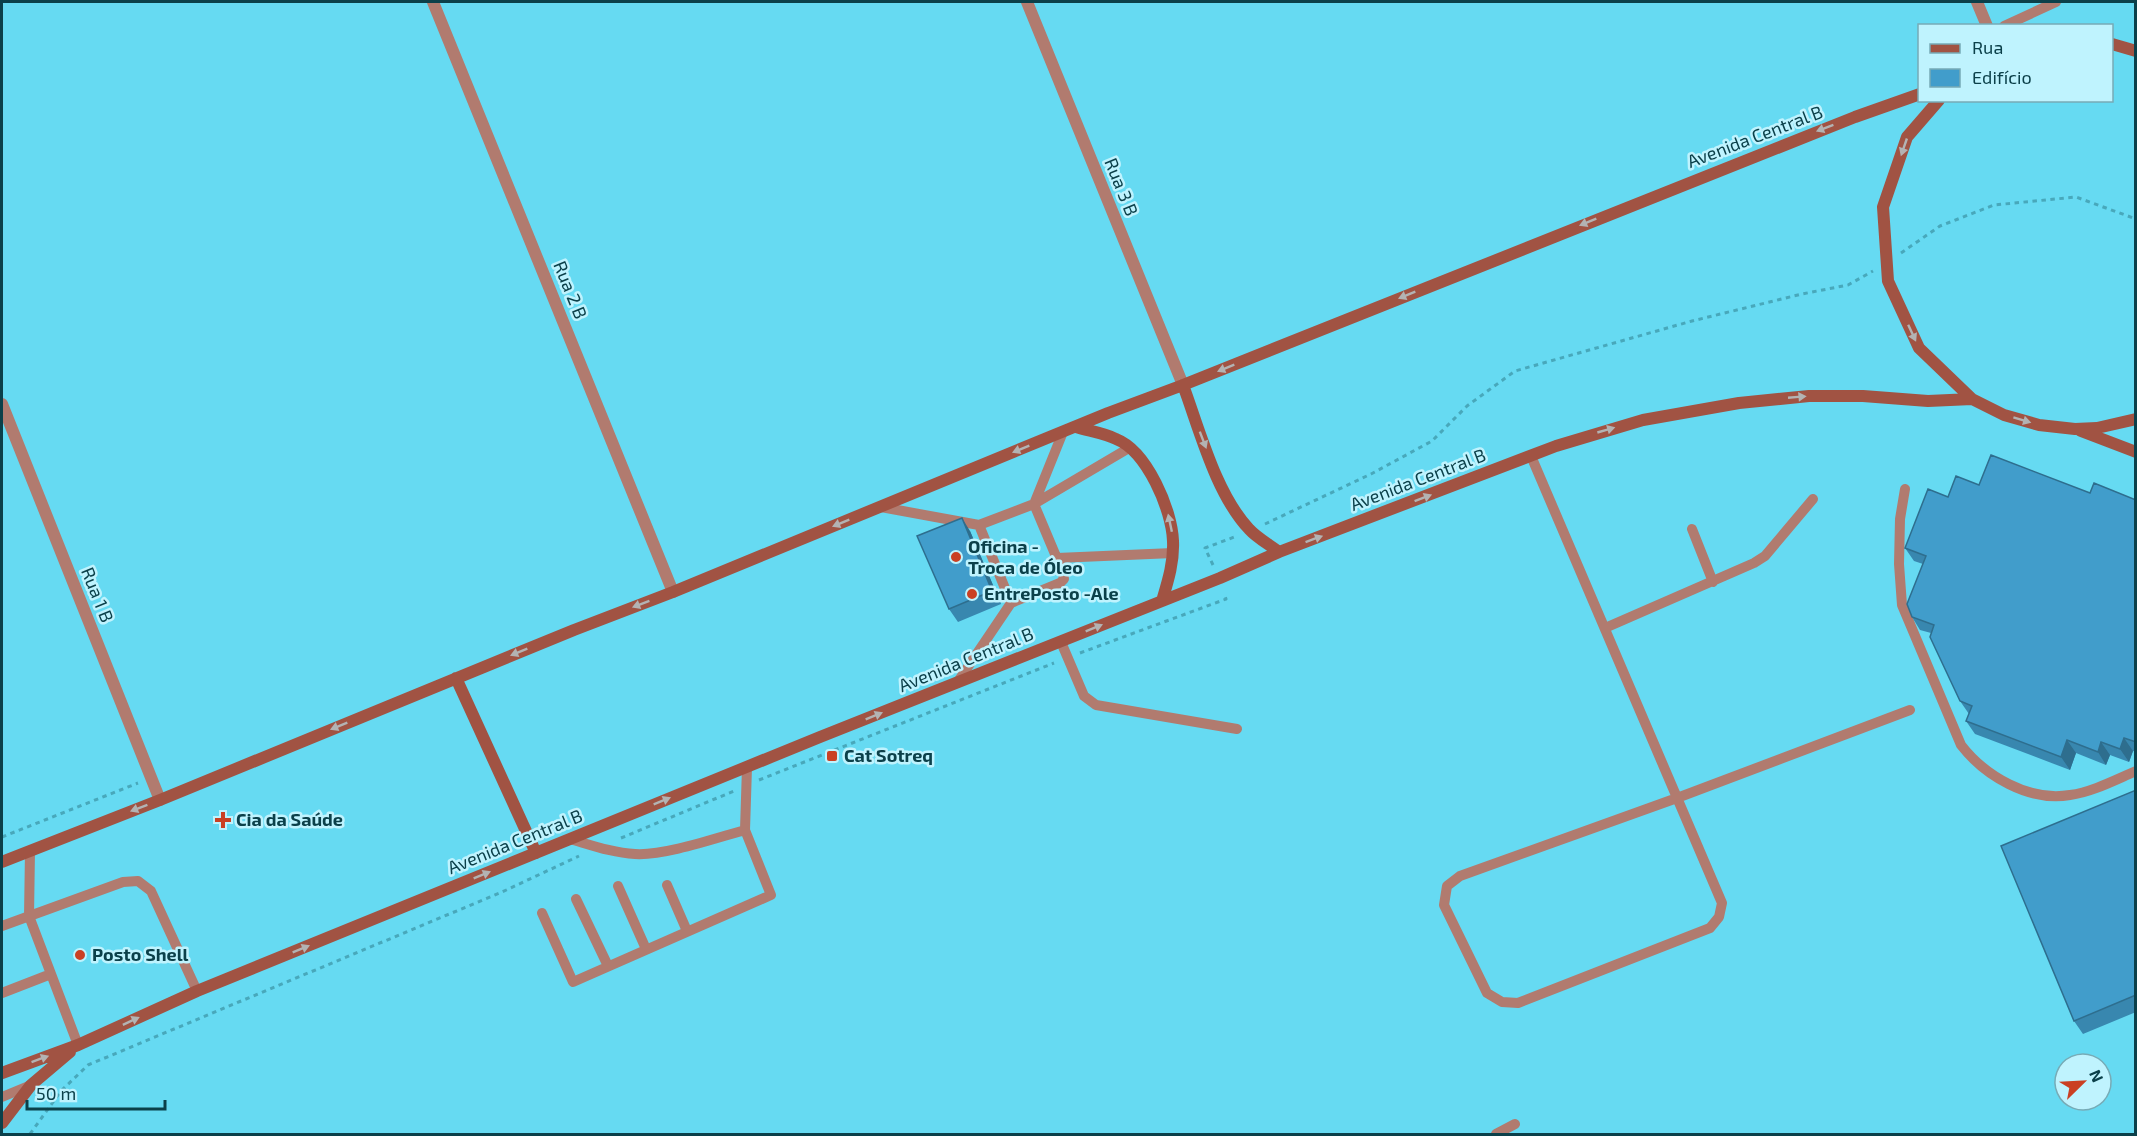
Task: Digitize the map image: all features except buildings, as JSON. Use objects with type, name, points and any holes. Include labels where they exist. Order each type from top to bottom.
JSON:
[{"type":"main road","points":[[2113,44],[2136,51]]},
{"type":"main road","name":"Avenida Central B","points":[[2,862],[673,592],[1108,413],[1653,196],[1918,95]]},
{"type":"main road","name":"Avenida Central B","points":[[1937,102],[1907,137],[1883,207],[1887,281],[1918,348],[1972,399],[2004,415],[2039,425],[2074,429],[2097,428],[2136,419]]},
{"type":"main road","points":[[1183,385],[1219,483],[1231,506],[1251,531],[1279,552]]},
{"type":"main road","name":"Avenida Central B","points":[[2,1072],[78,1045],[196,991],[1279,552],[1593,433],[1643,420],[1739,403],[1826,396],[1928,401],[1972,399]]},
{"type":"main road","points":[[1076,428],[1118,439],[1142,460],[1152,476],[1169,515],[1173,539],[1173,554],[1162,601]]},
{"type":"main road","points":[[2074,429],[2136,452]]},
{"type":"main road","points":[[456,678],[536,853]]},
{"type":"main road","points":[[2,1123],[31,1085],[78,1045]]},
{"type":"main road","points":[[2,1133],[9,1112]]},
{"type":"street","name":"Rua 2 B","points":[[433,2],[673,592]]},
{"type":"street","name":"Rua 3 B","points":[[1027,2],[1183,385]]},
{"type":"street","points":[[1977,2],[1986,24]]},
{"type":"street","name":"Rua 1 B","points":[[2,404],[160,800]]},
{"type":"lane","points":[[2008,24],[2056,2]]},
{"type":"lane","points":[[957,683],[1011,603],[1060,583],[1064,579],[1064,573],[1034,504],[1063,432]]},
{"type":"lane","points":[[881,507],[979,525],[1034,504],[1129,448]]},
{"type":"lane","points":[[1531,456],[1605,628],[1677,798],[1722,903],[1719,917],[1710,928],[1518,1003],[1502,1002],[1487,993],[1444,905],[1447,886],[1460,876],[1677,798],[1910,710]]},
{"type":"lane","points":[[1905,489],[1900,519],[1899,564],[1902,604],[1960,745],[1984,770],[2003,781],[2037,794],[2069,796],[2136,771]]},
{"type":"lane","points":[[1605,628],[1713,582],[1765,556],[1813,499]]},
{"type":"lane","points":[[979,525],[1011,603]]},
{"type":"lane","points":[[1692,530],[1713,582]]},
{"type":"lane","points":[[1057,558],[1173,554]]},
{"type":"lane","points":[[1061,642],[1084,696],[1096,705],[1237,729]]},
{"type":"lane","points":[[542,913],[573,982],[771,895],[746,830],[747,767]]},
{"type":"lane","points":[[570,839],[617,852],[636,854],[656,852],[746,830]]},
{"type":"lane","points":[[30,851],[29,916],[78,1045]]},
{"type":"lane","points":[[2,926],[123,882],[138,881],[152,891],[196,991]]},
{"type":"lane","points":[[667,885],[687,932]]},
{"type":"lane","points":[[618,886],[646,949]]},
{"type":"lane","points":[[576,899],[608,966]]},
{"type":"lane","points":[[2,993],[51,974]]},
{"type":"lane","points":[[2,1097],[31,1085]]},
{"type":"lane","points":[[1496,1134],[1515,1124]]},
{"type":"path","points":[[2,837],[151,778]]},
{"type":"place","name":"Oficina - Troca de Óleo","points":[[956,557]]},
{"type":"place","name":"EntrePosto -Ale","points":[[972,594]]},
{"type":"place","name":"Cat Sotreq","points":[[832,756]]},
{"type":"place","name":"Cia da Saúde","points":[[223,820]]},
{"type":"place","name":"Posto Shell","points":[[80,955]]}]
